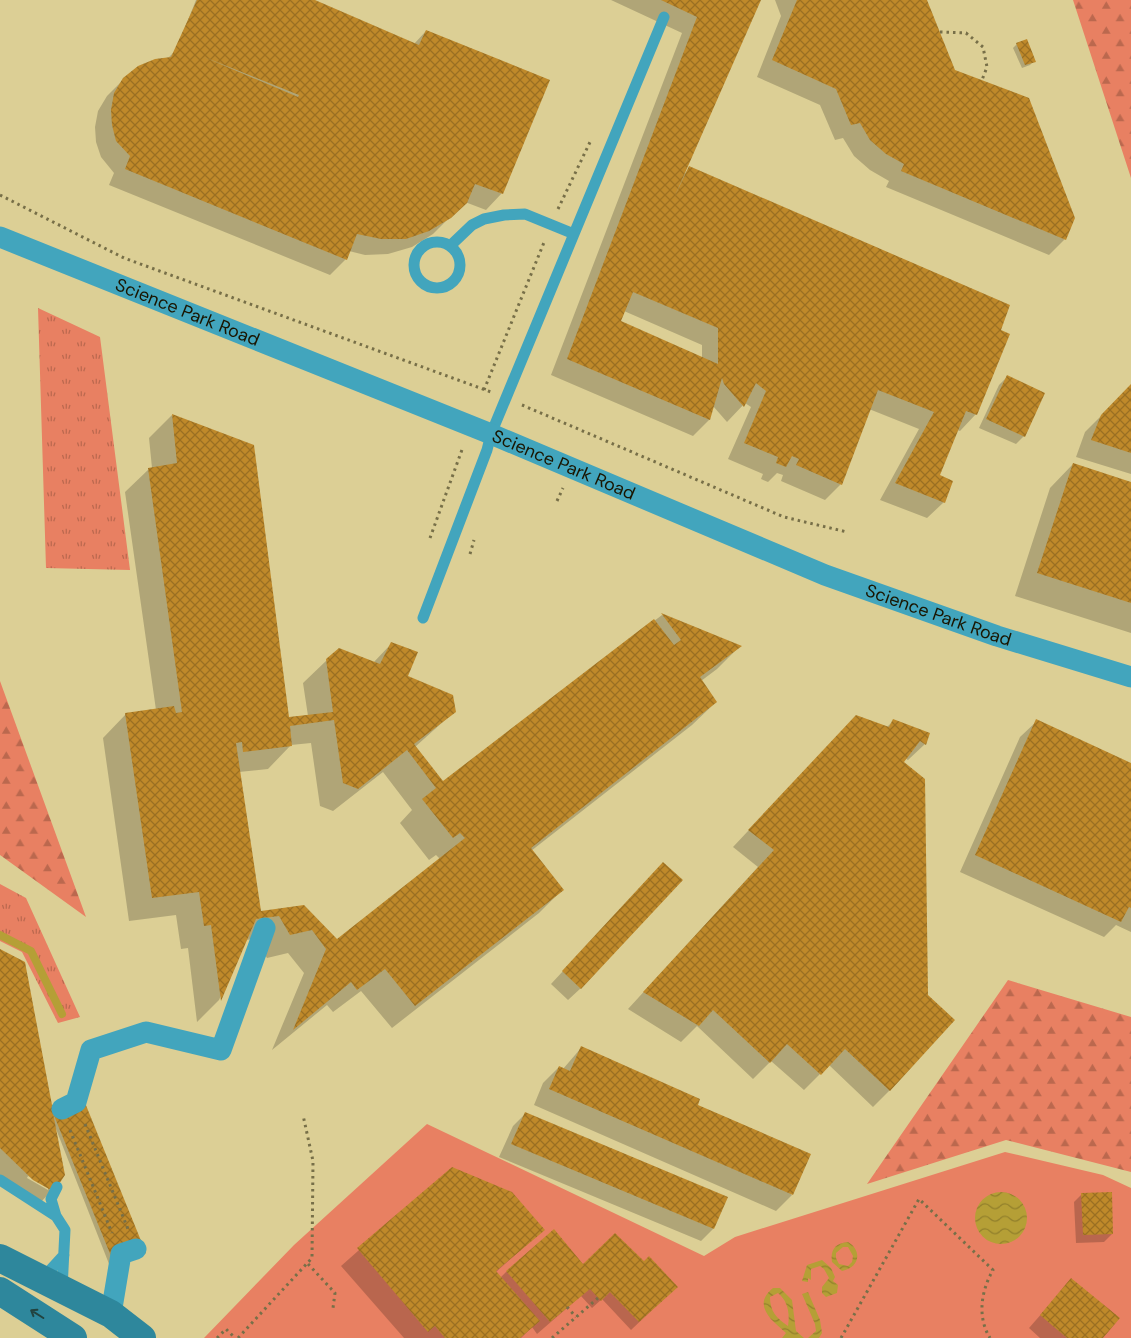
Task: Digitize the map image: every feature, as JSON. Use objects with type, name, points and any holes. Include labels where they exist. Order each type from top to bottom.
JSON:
[{"type":"main road","points":[[0,1258],[111,1314],[142,1338]]},
{"type":"main road","points":[[0,1290],[73,1338]]},
{"type":"street","name":"Science Park Road","points":[[0,237],[491,434],[825,575],[997,636],[1131,676]]},
{"type":"street","points":[[69,1105],[91,1050],[146,1032],[221,1050],[266,928]]},
{"type":"street","points":[[111,1314],[128,1252]]},
{"type":"lane","points":[[423,618],[488,450],[491,434],[664,17]]},
{"type":"lane","points":[[450,246],[472,225],[484,219],[525,214],[574,234]]},
{"type":"lane","points":[[440,242],[450,246],[457,254],[460,265],[457,276],[450,284],[439,288],[428,286],[419,280],[414,271],[414,259],[419,250],[428,243],[440,242]]},
{"type":"lane","points":[[0,1180],[56,1216],[65,1230],[64,1255],[52,1284]]},
{"type":"lane","points":[[52,1284],[64,1255]]},
{"type":"path","points":[[940,32],[966,32],[983,47],[987,67],[982,80]]},
{"type":"path","points":[[484,390],[551,224],[595,132]]},
{"type":"path","points":[[0,195],[124,258],[506,398],[784,517],[847,532]]},
{"type":"path","points":[[430,538],[462,455],[465,442]]},
{"type":"path","points":[[557,501],[565,484]]},
{"type":"path","points":[[69,1105],[128,1252]]},
{"type":"path","points":[[69,1105],[128,1252]]},
{"type":"path","points":[[217,1338],[226,1329],[236,1338],[312,1258],[313,1161],[303,1115]]},
{"type":"path","points":[[841,1338],[919,1199],[993,1270],[984,1285],[981,1313],[990,1338]]},
{"type":"path","points":[[308,1264],[335,1292],[333,1308]]},
{"type":"path","points":[[552,1338],[598,1298]]},
{"type":"path","points":[[567,1307],[576,1317]]},
{"type":"green space","points":[[1073,0],[1131,0],[1131,178]]},
{"type":"green space","points":[[38,308],[100,337],[130,570],[46,568]]},
{"type":"green space","points":[[0,681],[86,917],[0,855]]},
{"type":"green space","points":[[0,884],[26,898],[80,1017],[58,1023],[22,952],[0,941]]},
{"type":"green space","points":[[1008,980],[1131,1017],[1131,1172],[1006,1140],[867,1184]]},
{"type":"green space","points":[[427,1124],[704,1256],[735,1237],[1005,1152],[1103,1175],[1131,1188],[1131,1338],[204,1338],[294,1245]]},
{"type":"water","points":[[996,1192],[1006,1192],[1016,1196],[1023,1203],[1027,1218],[1023,1233],[1016,1240],[1006,1244],[996,1244],[986,1240],[979,1233],[975,1223],[975,1213],[979,1203],[986,1196]]},
{"type":"water","points":[[848,1242],[853,1246],[856,1250],[857,1259],[852,1266],[842,1271],[832,1262],[832,1254],[837,1245]],"holes":[[[843,1247],[848,1247],[853,1256],[852,1262],[848,1266],[839,1264],[836,1253]]]},
{"type":"water","points":[[822,1260],[831,1268],[835,1277],[833,1281],[838,1285],[837,1293],[826,1297],[822,1293],[822,1287],[829,1278],[820,1266],[811,1269],[811,1280],[808,1278],[808,1282],[802,1281],[807,1265]]},
{"type":"water","points":[[773,1288],[780,1288],[792,1300],[796,1331],[804,1338],[782,1338],[786,1333],[766,1312],[764,1300]],"holes":[[[778,1293],[788,1308],[788,1326],[777,1317],[771,1306],[770,1297]]]},
{"type":"water","points":[[808,1292],[820,1320],[822,1333],[819,1338],[808,1338],[816,1331],[815,1324],[802,1294]]},
{"type":"building","points":[[197,0],[315,0],[419,45],[426,30],[550,80],[503,194],[475,184],[467,203],[451,218],[429,231],[406,239],[381,239],[357,234],[347,260],[125,169],[130,156],[116,141],[111,110],[114,93],[123,78],[138,66],[155,59],[171,57]],"holes":[[[204,57],[299,95],[298,97]]]},
{"type":"building","points":[[661,0],[761,0],[674,198],[689,166],[1010,305],[1001,330],[1010,334],[977,415],[966,411],[940,475],[953,481],[945,503],[895,483],[934,412],[878,390],[842,485],[796,465],[799,459],[792,456],[786,467],[776,463],[778,457],[744,443],[766,391],[756,383],[744,407],[724,384],[722,378],[710,420],[567,359],[697,17]],"holes":[[[633,292],[718,328],[718,364],[621,321]]]},
{"type":"building","points":[[797,0],[927,0],[955,70],[1029,98],[1075,218],[1066,240],[901,171],[904,164],[886,154],[870,140],[860,123],[851,125],[836,89],[772,60]]},
{"type":"building","points":[[1027,39],[1036,62],[1025,65],[1016,43]]},
{"type":"building","points":[[1007,375],[1045,393],[1025,437],[986,419]]},
{"type":"building","points":[[1131,384],[1131,453],[1091,440],[1101,415]]},
{"type":"building","points":[[172,414],[254,445],[289,717],[333,712],[326,659],[339,648],[380,664],[391,642],[418,652],[408,676],[453,695],[456,712],[414,744],[443,781],[654,619],[674,645],[681,640],[661,613],[742,646],[700,677],[717,702],[531,848],[564,890],[415,1006],[385,969],[357,990],[351,982],[293,1030],[326,949],[312,930],[290,935],[279,916],[256,919],[221,1001],[211,925],[204,926],[199,892],[152,898],[125,713],[174,706],[176,713],[182,712],[148,468],[177,463]],"holes":[[[334,720],[343,783],[358,789],[407,750],[436,788],[422,799],[453,838],[460,833],[465,838],[337,939],[304,905],[261,911],[236,743],[242,742],[243,752],[292,746],[290,726]]]},
{"type":"building","points":[[1073,463],[1131,482],[1131,603],[1037,573]]},
{"type":"building","points":[[856,715],[889,727],[893,719],[930,733],[926,745],[920,741],[904,762],[925,779],[928,995],[955,1020],[890,1091],[845,1049],[821,1075],[787,1044],[770,1063],[713,1010],[699,1026],[643,992],[774,850],[748,830]]},
{"type":"building","points":[[1036,719],[1131,763],[1131,908],[1129,907],[1121,922],[975,855]]},
{"type":"building","points":[[663,862],[683,880],[581,989],[562,971]]},
{"type":"building","points":[[0,949],[25,962],[52,1105],[81,1093],[146,1253],[115,1266],[53,1113],[65,1175],[57,1187],[49,1189],[33,1180],[0,1148]]},
{"type":"building","points":[[581,1046],[700,1099],[698,1105],[811,1154],[793,1195],[549,1089],[559,1066],[570,1071]]},
{"type":"building","points":[[525,1112],[728,1197],[714,1229],[511,1144]]},
{"type":"building","points":[[452,1167],[512,1192],[545,1230],[496,1271],[540,1321],[520,1338],[445,1338],[435,1326],[428,1332],[357,1248]]},
{"type":"building","points":[[1112,1192],[1113,1234],[1083,1235],[1081,1193]]},
{"type":"building","points":[[554,1229],[583,1264],[615,1233],[644,1261],[649,1256],[678,1287],[639,1322],[610,1292],[601,1301],[590,1289],[550,1322],[506,1271]]},
{"type":"building","points":[[1071,1278],[1120,1318],[1103,1338],[1067,1338],[1040,1315]]},
{"type":"waterway","points":[[0,935],[31,951],[62,1014]]}]
